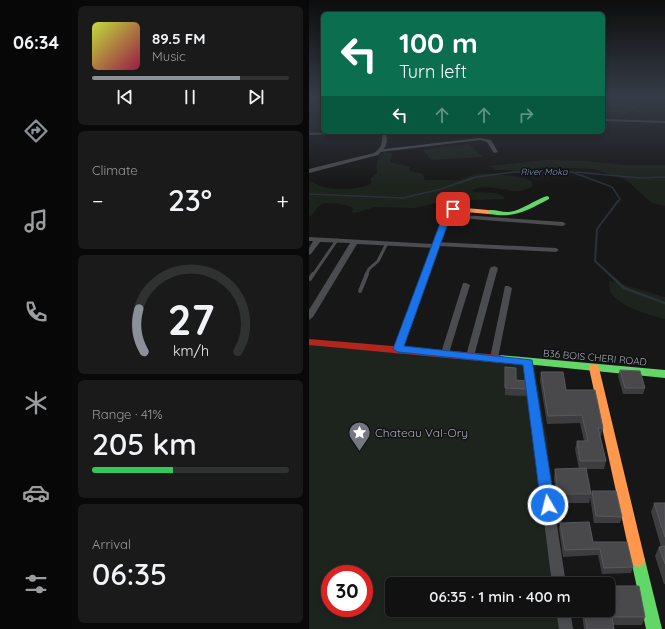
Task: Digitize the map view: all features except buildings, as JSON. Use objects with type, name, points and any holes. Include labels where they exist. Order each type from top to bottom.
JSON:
[{"type":"street","points":[[309,134],[321,133]]},
{"type":"street","points":[[381,151],[384,145],[384,134]]},
{"type":"street","points":[[309,170],[376,154],[381,151],[480,140],[489,141],[496,152]]},
{"type":"street","points":[[398,349],[449,210],[510,213],[520,211],[547,198]]},
{"type":"street","points":[[447,216],[563,224]]},
{"type":"street","points":[[309,239],[556,250]]},
{"type":"street","points":[[309,253],[318,239]]},
{"type":"street","points":[[309,317],[355,241]]},
{"type":"street","points":[[470,356],[494,268]]},
{"type":"street","points":[[445,353],[466,285]]},
{"type":"street","points":[[494,358],[508,288]]},
{"type":"street","name":"B36 BOIS CHERI ROAD","points":[[309,342],[445,353],[665,374]]},
{"type":"street","points":[[528,362],[558,577]]},
{"type":"street","points":[[594,368],[654,629]]},
{"type":"street","points":[[564,617],[566,629]]},
{"type":"lane","points":[[310,279],[337,240]]},
{"type":"lane","points":[[360,291],[369,269],[378,261],[387,243]]},
{"type":"shaded area","points":[[309,126],[321,126],[321,132],[309,133]]},
{"type":"shaded area","points":[[469,144],[483,157],[431,160],[423,150]]},
{"type":"shaded area","points":[[384,152],[393,153],[390,162],[410,167],[410,171],[423,174],[425,180],[459,180],[475,174],[486,173],[527,179],[531,181],[533,186],[526,190],[519,191],[487,187],[472,190],[473,192],[496,193],[505,197],[504,199],[444,201],[415,208],[375,207],[355,213],[351,212],[353,209],[351,207],[335,203],[326,203],[319,206],[309,217],[309,181],[334,189],[362,187],[371,183],[371,178],[377,173],[377,161]]},
{"type":"shaded area","points":[[546,160],[585,161],[627,165],[665,165],[665,206],[652,203],[625,179],[593,169],[543,167],[520,171],[495,170],[490,166]]},
{"type":"shaded area","points":[[609,281],[665,297],[665,319],[635,310],[620,302],[610,291]]},
{"type":"shaded area","points":[[309,344],[534,363],[548,444],[555,526],[565,577],[385,577],[385,617],[571,617],[574,629],[309,629]]},
{"type":"waterway","name":"River Moka","points":[[309,194],[403,198],[441,189],[476,177],[513,172],[572,172],[612,187],[620,199],[618,202]]},
{"type":"waterway","points":[[576,172],[640,178],[665,177]]},
{"type":"waterway","name":"River Moka","points":[[610,275],[595,261],[597,229],[618,201]]},
{"type":"waterway","name":"River Moka","points":[[609,274],[624,288],[665,303]]},
{"type":"traffic: fast","points":[[488,212],[508,214],[520,211],[547,198]]},
{"type":"traffic: fast","points":[[500,359],[665,374]]},
{"type":"traffic: fast","points":[[638,560],[654,629]]},
{"type":"traffic: slow","points":[[398,349],[449,211],[455,209],[488,212]]},
{"type":"traffic: slow","points":[[594,368],[638,560]]},
{"type":"traffic: jam","points":[[309,342],[500,359]]},
{"type":"place","name":"Chateau Val-Ory","points":[[359,452]]},
{"type":"route","points":[[453,209],[449,210],[398,349],[528,362],[548,505]]}]
